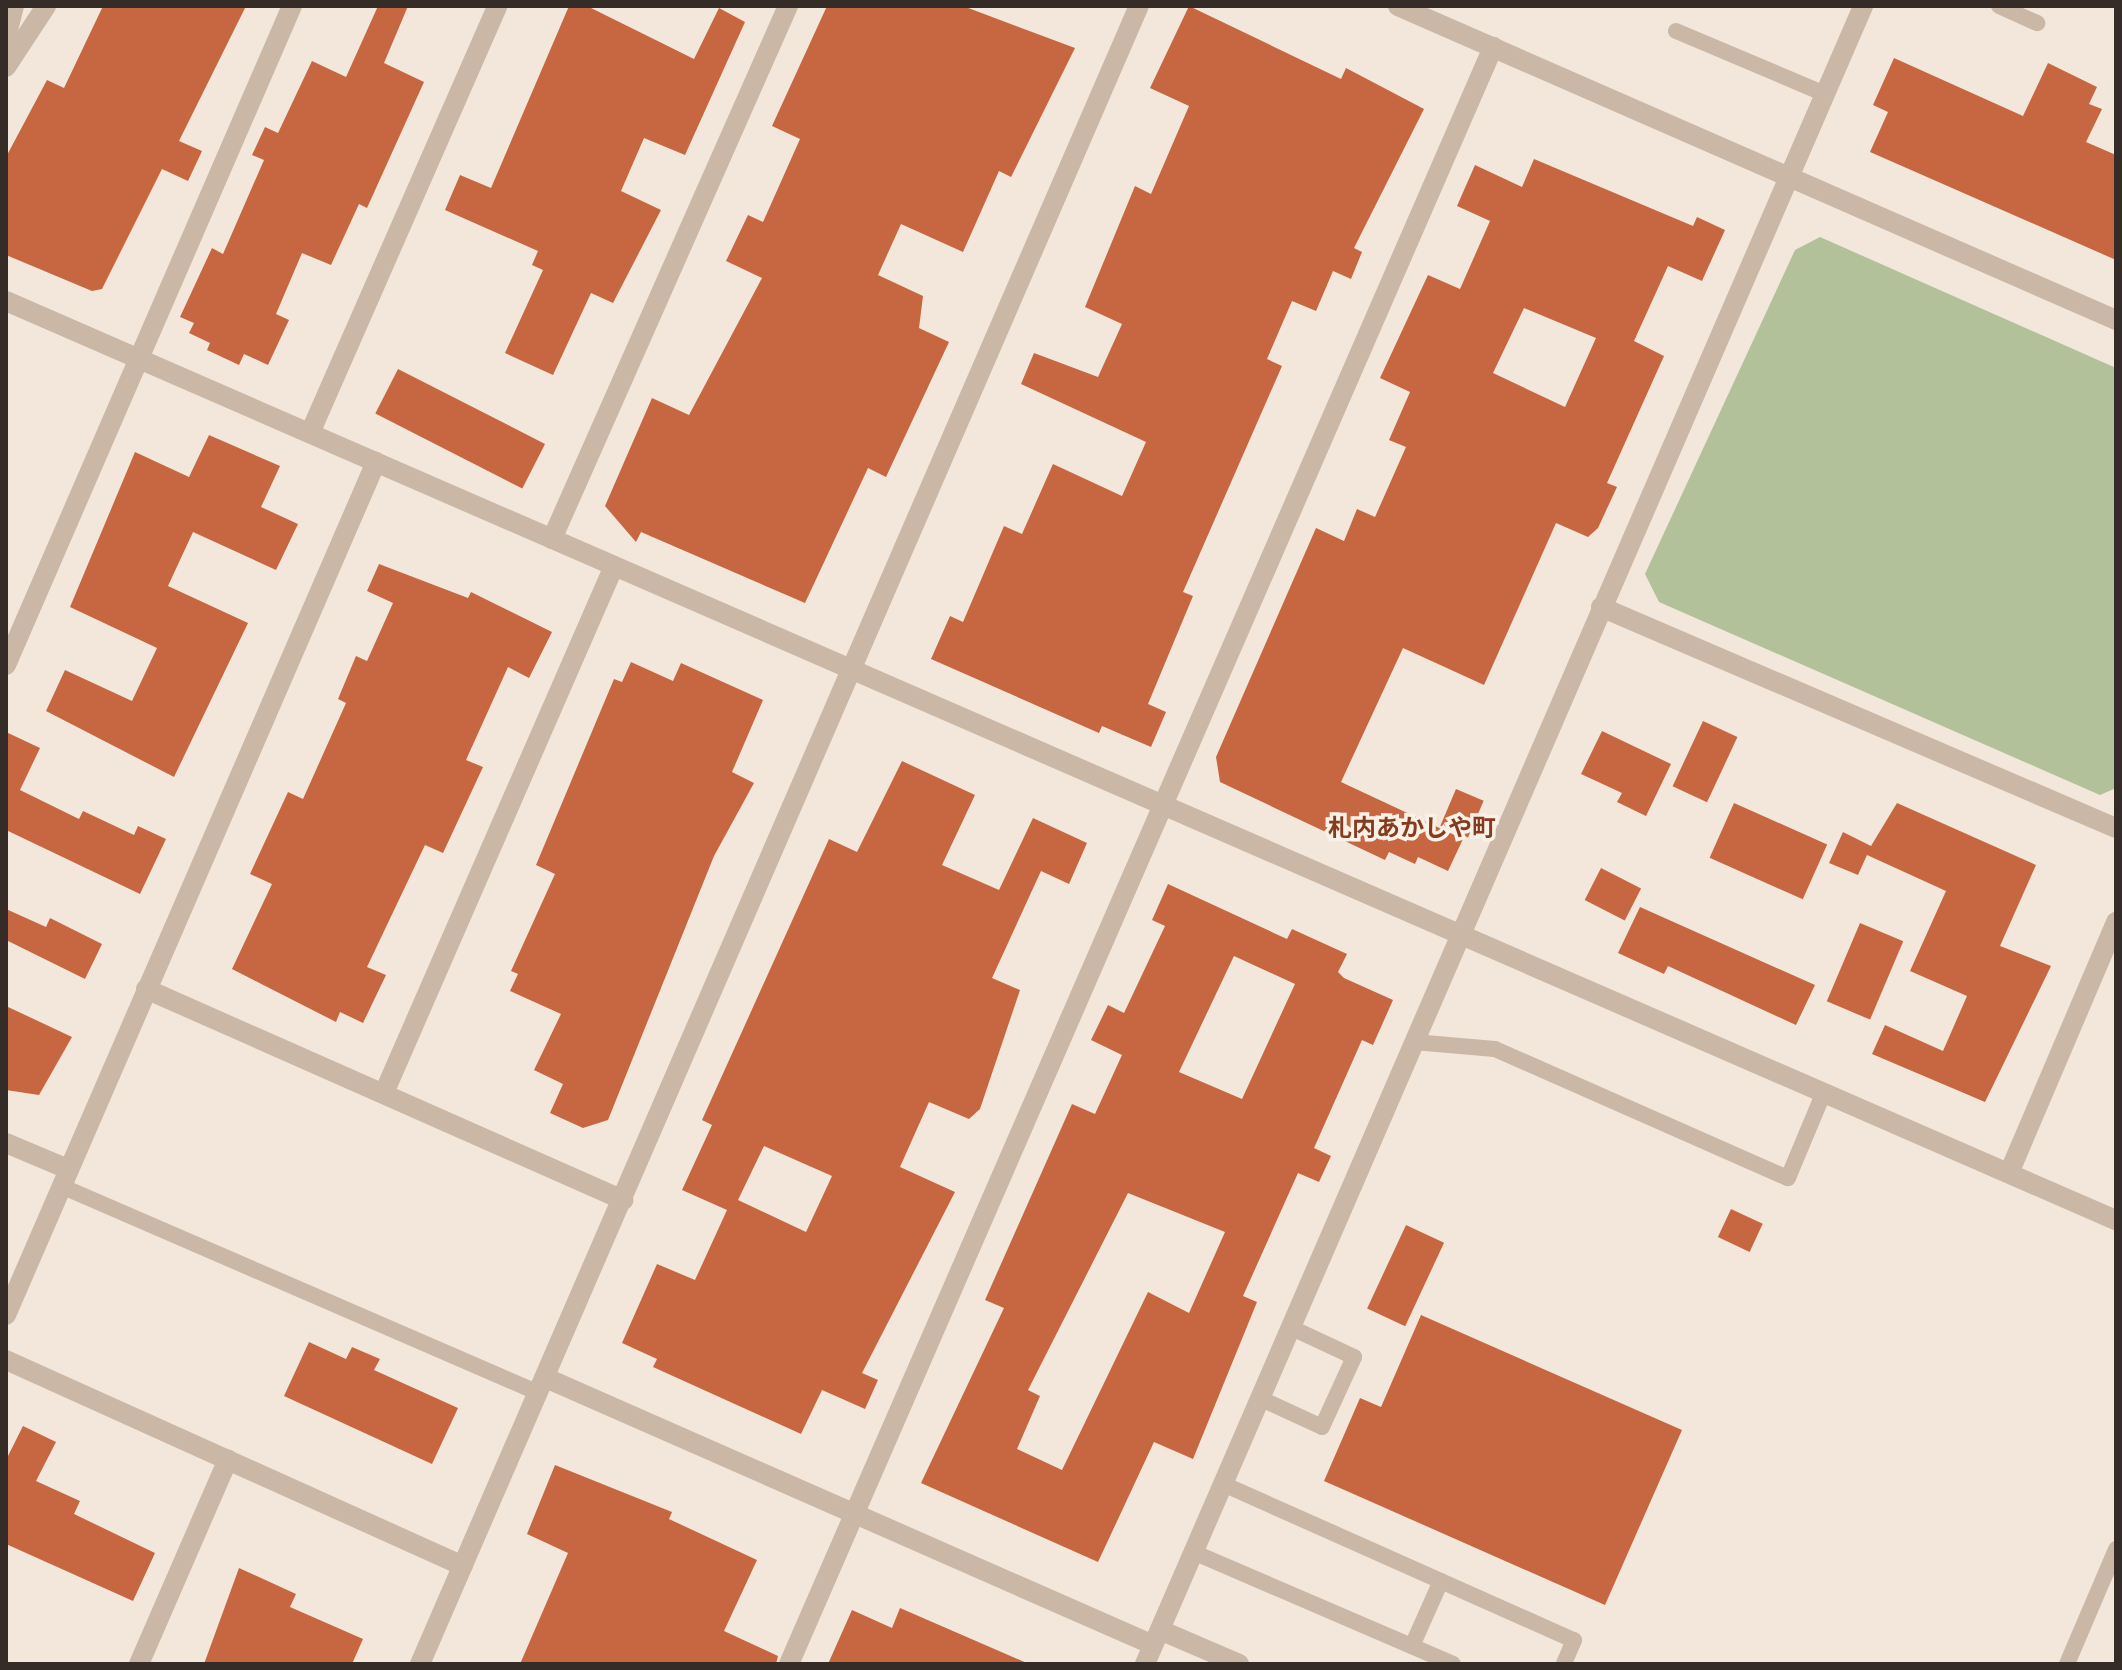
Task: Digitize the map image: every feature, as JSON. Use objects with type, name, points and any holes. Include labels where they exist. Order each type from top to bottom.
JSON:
[{"type":"street","points":[[6,38],[14,6]]},
{"type":"street","points":[[6,67],[46,6]]},
{"type":"street","points":[[6,665],[292,6]]},
{"type":"street","points":[[310,433],[497,6]]},
{"type":"street","points":[[552,539],[788,6]]},
{"type":"street","points":[[420,1664],[1139,6]]},
{"type":"street","points":[[1398,6],[2116,320]]},
{"type":"street","points":[[1153,1646],[1863,6]]},
{"type":"street","points":[[789,1664],[1160,802],[1493,47]]},
{"type":"street","points":[[6,301],[2116,1220]]},
{"type":"street","points":[[6,1315],[376,462]]},
{"type":"street","points":[[384,1093],[614,566]]},
{"type":"street","points":[[1601,607],[2116,828]]},
{"type":"street","points":[[2009,1173],[2116,922]]},
{"type":"street","points":[[146,989],[623,1200]]},
{"type":"street","points":[[6,1143],[65,1177]]},
{"type":"street","points":[[6,1360],[463,1566]]},
{"type":"street","points":[[542,1385],[854,1515],[1153,1646],[1239,1664]]},
{"type":"street","points":[[139,1664],[228,1459]]},
{"type":"lane","points":[[1999,6],[2037,23]]},
{"type":"lane","points":[[1676,31],[1825,94]]},
{"type":"lane","points":[[1414,1042],[1495,1049],[1788,1178],[1824,1092]]},
{"type":"lane","points":[[65,1177],[542,1385]]},
{"type":"lane","points":[[1259,1398],[1322,1427],[1354,1357],[1290,1327]]},
{"type":"lane","points":[[1223,1484],[1574,1640],[1564,1664]]},
{"type":"lane","points":[[2067,1664],[2116,1549]]},
{"type":"lane","points":[[1193,1552],[1453,1664]]},
{"type":"lane","points":[[1412,1646],[1441,1581]]},
{"type":"green space","points":[[1820,237],[2116,368],[2116,788],[2100,795],[1659,602],[1645,574],[1795,250]]},
{"type":"building","points":[[103,6],[246,6],[179,141],[202,151],[188,181],[162,169],[102,289],[92,291],[6,255],[6,157],[47,80],[64,88]]},
{"type":"building","points":[[378,6],[408,6],[384,63],[424,82],[367,208],[359,204],[331,265],[302,253],[276,314],[289,320],[268,365],[244,354],[239,365],[207,350],[210,343],[189,333],[194,323],[180,317],[212,248],[223,254],[264,160],[252,155],[265,127],[278,133],[312,61],[346,77]]},
{"type":"building","points":[[569,6],[587,6],[694,59],[719,8],[745,22],[685,155],[644,138],[621,191],[661,210],[613,303],[591,293],[553,375],[505,353],[543,270],[532,265],[538,251],[445,210],[460,175],[491,188]]},
{"type":"building","points":[[827,6],[963,6],[1075,48],[1011,177],[999,171],[963,252],[901,224],[878,275],[923,296],[919,328],[949,342],[886,477],[868,468],[805,603],[641,532],[636,542],[605,506],[652,398],[689,415],[762,278],[726,261],[748,215],[763,222],[800,139],[772,126]]},
{"type":"building","points":[[1189,6],[1341,79],[1346,68],[1424,109],[1354,248],[1362,252],[1351,279],[1333,271],[1316,311],[1292,301],[1267,359],[1282,366],[1183,592],[1193,596],[1148,704],[1166,712],[1151,747],[1102,726],[1099,733],[931,659],[950,616],[963,622],[1004,526],[1022,534],[1053,464],[1122,496],[1146,442],[1021,384],[1034,353],[1098,377],[1122,324],[1085,307],[1135,186],[1151,194],[1189,106],[1150,88]]},
{"type":"building","points":[[1894,58],[2023,116],[2048,63],[2097,87],[2089,104],[2102,109],[2086,142],[2116,155],[2116,260],[1870,152],[1888,112],[1873,105]]},
{"type":"building","points":[[1534,159],[1693,226],[1697,217],[1725,230],[1702,281],[1668,266],[1634,341],[1664,356],[1607,483],[1617,487],[1598,528],[1588,537],[1556,523],[1484,685],[1403,648],[1341,782],[1463,839],[1448,871],[1418,857],[1415,864],[1389,852],[1385,860],[1220,782],[1216,757],[1316,528],[1344,541],[1357,509],[1375,517],[1406,447],[1389,440],[1410,392],[1380,378],[1428,275],[1460,289],[1490,221],[1457,206],[1475,165],[1522,187]],"holes":[[[1524,308],[1596,338],[1565,407],[1493,373]]]},
{"type":"building","points":[[398,369],[545,444],[522,488],[375,414]]},
{"type":"building","points":[[209,435],[280,466],[261,507],[298,524],[276,570],[193,532],[168,586],[248,623],[174,777],[46,711],[65,670],[132,701],[157,648],[70,607],[135,452],[189,477]]},
{"type":"building","points":[[379,564],[468,598],[471,592],[552,632],[529,678],[508,667],[466,760],[483,767],[443,853],[425,845],[367,967],[386,975],[363,1023],[340,1012],[336,1022],[232,969],[272,884],[250,874],[288,792],[303,799],[346,703],[338,699],[356,656],[367,661],[393,603],[367,591]]},
{"type":"building","points":[[631,662],[673,681],[681,663],[763,700],[732,772],[754,783],[714,856],[608,1120],[583,1128],[550,1113],[563,1084],[534,1070],[561,1014],[510,991],[518,974],[511,971],[555,874],[536,865],[614,679],[622,682]]},
{"type":"building","points":[[1703,721],[1737,737],[1707,802],[1673,786]]},
{"type":"building","points":[[1602,731],[1671,764],[1646,816],[1617,802],[1622,793],[1581,774]]},
{"type":"building","points":[[6,732],[40,748],[20,790],[79,819],[83,811],[134,835],[138,826],[166,839],[140,894],[6,830]]},
{"type":"building","points":[[902,761],[975,795],[942,865],[999,890],[1033,818],[1087,843],[1069,884],[1041,871],[992,978],[1020,990],[980,1109],[969,1119],[929,1102],[900,1167],[955,1192],[862,1373],[878,1380],[865,1409],[822,1390],[801,1434],[653,1367],[657,1359],[622,1343],[657,1264],[695,1280],[727,1210],[682,1190],[712,1125],[702,1120],[829,839],[857,852]],"holes":[[[764,1146],[832,1176],[806,1232],[738,1200]]]},
{"type":"building","points":[[1456,789],[1484,801],[1468,838],[1440,826]]},
{"type":"building","points":[[1734,803],[1827,844],[1803,899],[1710,858]]},
{"type":"building","points":[[1897,803],[2036,865],[2000,946],[2051,966],[1985,1102],[1872,1054],[1885,1025],[1943,1051],[1967,996],[1910,971],[1946,891],[1867,855],[1858,875],[1829,863],[1843,832],[1871,846]]},
{"type":"building","points":[[1601,868],[1641,888],[1625,921],[1585,900]]},
{"type":"building","points":[[1168,884],[1287,939],[1292,929],[1347,954],[1338,972],[1344,978],[1393,1000],[1373,1045],[1362,1040],[1314,1148],[1331,1156],[1319,1182],[1298,1173],[1243,1296],[1257,1302],[1193,1459],[1154,1442],[1098,1562],[921,1483],[1004,1308],[985,1300],[1072,1104],[1095,1114],[1122,1055],[1091,1040],[1108,1005],[1124,1013],[1165,926],[1152,920]],"holes":[[[1234,956],[1295,984],[1242,1099],[1179,1072]],[[1128,1193],[1225,1232],[1189,1313],[1148,1292],[1062,1470],[1017,1449],[1040,1396],[1028,1390]]]},
{"type":"building","points":[[1640,907],[1815,985],[1796,1025],[1668,966],[1664,974],[1618,953]]},
{"type":"building","points":[[6,909],[46,927],[50,918],[102,944],[85,979],[6,940]]},
{"type":"building","points":[[1860,923],[1903,941],[1870,1020],[1827,1001]]},
{"type":"building","points":[[6,1006],[72,1037],[39,1095],[6,1090]]},
{"type":"building","points":[[1731,1209],[1763,1224],[1750,1252],[1718,1237]]},
{"type":"building","points":[[1406,1225],[1444,1243],[1405,1326],[1367,1308]]},
{"type":"building","points":[[1421,1315],[1682,1430],[1605,1605],[1324,1481],[1360,1398],[1381,1407]]},
{"type":"building","points":[[309,1342],[346,1359],[352,1347],[380,1359],[374,1370],[458,1408],[432,1464],[284,1396]]},
{"type":"building","points":[[23,1426],[56,1442],[36,1481],[80,1501],[74,1514],[155,1553],[133,1601],[6,1544],[6,1460]]},
{"type":"building","points":[[555,1465],[672,1512],[669,1519],[757,1560],[724,1631],[778,1656],[776,1664],[520,1664],[568,1553],[527,1534]]},
{"type":"building","points":[[239,1568],[296,1594],[290,1607],[363,1639],[352,1664],[204,1664]]},
{"type":"building","points":[[900,1608],[1029,1664],[828,1664],[852,1610],[892,1628]]},
{"type":"district","name":"札内あかしや町","points":[[1412,829]]}]
